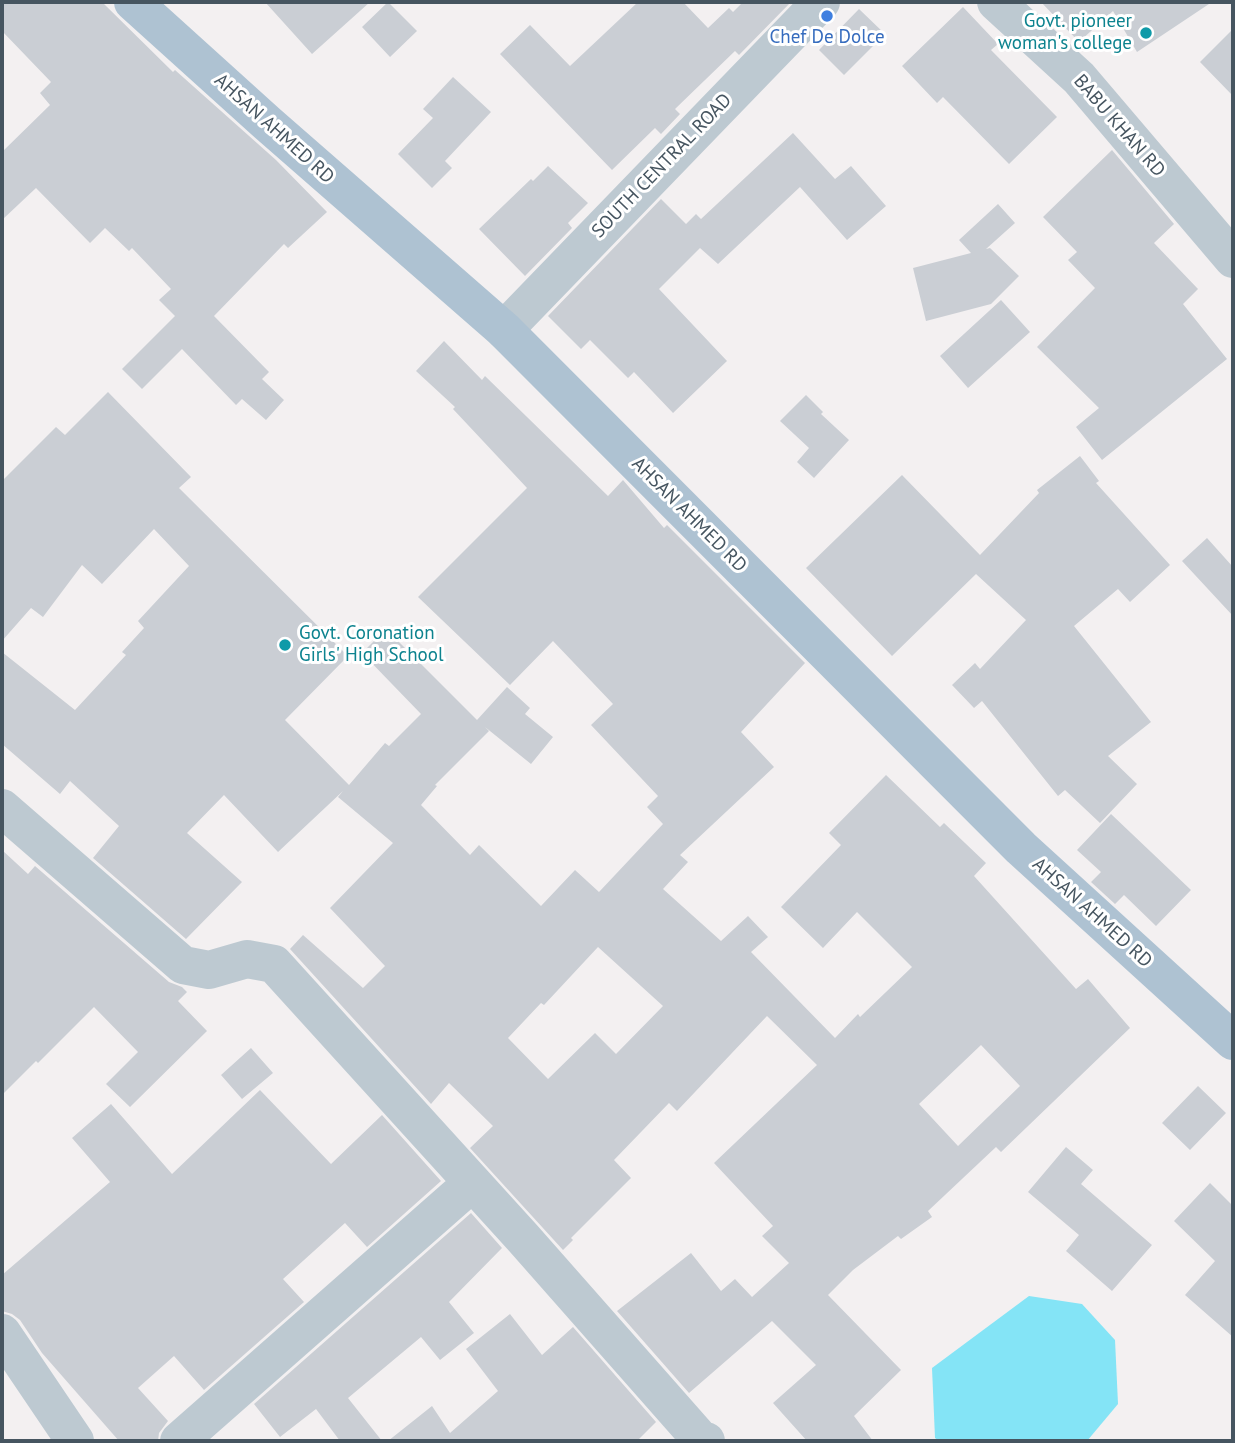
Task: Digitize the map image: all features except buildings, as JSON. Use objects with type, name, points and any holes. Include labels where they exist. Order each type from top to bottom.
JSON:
[{"type":"main road","name":"AHSAN AHMED RD","points":[[133,2],[504,330],[1021,848],[1233,1041]]},
{"type":"street","name":"SOUTH CENTRAL ROAD","points":[[504,330],[821,2]]},
{"type":"street","name":"BABU KHAN RD","points":[[996,2],[1079,78],[1233,259]]},
{"type":"street","points":[[2,808],[183,965],[209,970],[247,959],[274,964],[471,1184],[523,1238],[702,1441],[706,1441]]},
{"type":"street","points":[[179,1441],[471,1184]]},
{"type":"street","points":[[2,1333],[75,1441]]},
{"type":"water","points":[[1029,1296],[1082,1304],[1115,1340],[1118,1404],[1087,1441],[939,1441],[935,1438],[932,1368]]},
{"type":"place","name":"Chef De Dolce","points":[[827,16]]},
{"type":"place","name":"Govt. pioneer woman's college","points":[[1146,33]]},
{"type":"place","name":"Govt. Coronation Girls' High School","points":[[285,645]]}]
